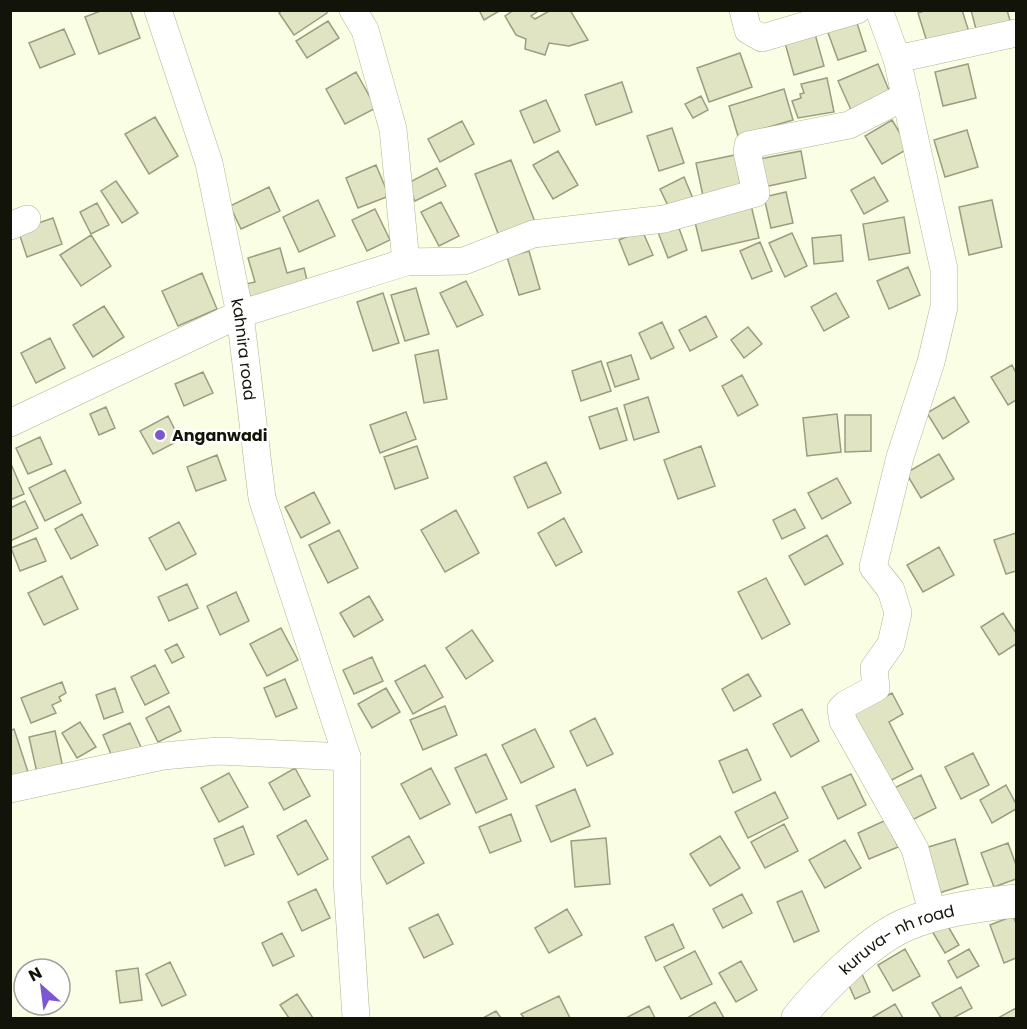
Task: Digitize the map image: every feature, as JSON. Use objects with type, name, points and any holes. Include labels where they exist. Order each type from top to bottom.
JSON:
[{"type":"main road","name":"kuruva- nh road","points":[[798,1018],[814,998],[869,948],[903,926],[933,915],[976,905],[1017,901]]},
{"type":"street","name":"kahnira road","points":[[158,10],[208,163],[240,314],[262,498],[347,757],[347,879],[356,1018]]},
{"type":"street","points":[[353,10],[365,30],[393,129],[406,262]]},
{"type":"street","points":[[743,10],[748,30],[762,38],[857,10]]},
{"type":"street","points":[[879,10],[897,59],[944,269],[944,307],[931,362],[900,457],[873,567],[891,590],[898,614],[891,644],[874,668],[876,688],[846,704],[842,709],[843,721],[915,849],[933,915]]},
{"type":"street","points":[[897,59],[1017,33]]},
{"type":"street","points":[[10,423],[240,314],[406,262],[464,261],[533,234],[664,219],[756,193],[748,145],[849,125],[906,96]]},
{"type":"street","points":[[10,789],[163,756],[218,751],[347,757]]},
{"type":"building","points":[[103,10],[130,10],[140,38],[99,54],[85,17]]},
{"type":"building","points":[[283,10],[326,10],[327,13],[294,35],[279,13]]},
{"type":"building","points":[[479,10],[501,10],[484,20]]},
{"type":"building","points":[[514,10],[540,10],[531,16],[535,19],[551,10],[570,10],[588,40],[569,46],[549,43],[545,55],[525,49],[526,39],[516,35],[505,16]]},
{"type":"building","points":[[927,10],[962,10],[969,32],[928,45],[918,13]]},
{"type":"building","points":[[971,10],[1007,10],[1011,24],[977,33]]},
{"type":"building","points":[[856,20],[866,51],[838,60],[827,30]]},
{"type":"building","points":[[328,21],[339,38],[307,58],[296,41]]},
{"type":"building","points":[[64,29],[75,54],[40,68],[29,43]]},
{"type":"building","points":[[815,34],[824,66],[794,75],[785,43]]},
{"type":"building","points":[[740,53],[752,87],[709,102],[697,68]]},
{"type":"building","points":[[878,64],[891,95],[852,112],[838,81]]},
{"type":"building","points":[[968,64],[976,98],[943,106],[935,72]]},
{"type":"building","points":[[356,72],[376,108],[345,124],[326,89]]},
{"type":"building","points":[[827,78],[834,112],[798,118],[792,101],[801,98],[800,94],[804,93],[801,84]]},
{"type":"building","points":[[622,82],[632,112],[596,125],[585,95]]},
{"type":"building","points":[[784,89],[793,120],[738,136],[729,106]]},
{"type":"building","points":[[701,96],[708,110],[693,118],[685,104]]},
{"type":"building","points":[[546,100],[560,131],[534,143],[520,111]]},
{"type":"building","points":[[155,117],[178,156],[149,174],[125,134]]},
{"type":"building","points":[[892,120],[909,148],[882,164],[865,136]]},
{"type":"building","points":[[462,121],[474,144],[440,162],[428,139]]},
{"type":"building","points":[[672,128],[684,163],[659,171],[647,136]]},
{"type":"building","points":[[967,130],[978,167],[945,177],[934,140]]},
{"type":"building","points":[[558,151],[578,185],[553,199],[533,165]]},
{"type":"building","points":[[801,151],[806,178],[764,187],[759,159]]},
{"type":"building","points":[[735,155],[741,188],[703,196],[696,163]]},
{"type":"building","points":[[511,160],[537,227],[501,241],[475,174]]},
{"type":"building","points":[[376,165],[389,196],[358,208],[346,178]]},
{"type":"building","points":[[437,168],[446,186],[415,201],[406,184]]},
{"type":"building","points":[[684,177],[694,201],[671,212],[660,189]]},
{"type":"building","points":[[874,177],[888,201],[864,214],[851,190]]},
{"type":"building","points":[[116,181],[138,213],[122,223],[101,191]]},
{"type":"building","points":[[269,187],[280,211],[241,229],[230,206]]},
{"type":"building","points":[[786,192],[793,223],[771,228],[764,197]]},
{"type":"building","points":[[318,200],[335,236],[299,252],[283,217]]},
{"type":"building","points":[[992,200],[1002,247],[969,255],[959,207]]},
{"type":"building","points":[[441,202],[459,236],[439,246],[421,212]]},
{"type":"building","points":[[97,203],[109,225],[91,234],[80,212]]},
{"type":"building","points":[[751,205],[759,238],[702,251],[694,218]]},
{"type":"building","points":[[375,209],[390,240],[367,251],[352,220]]},
{"type":"building","points":[[904,217],[910,253],[869,260],[863,224]]},
{"type":"building","points":[[53,218],[62,244],[27,257],[18,230]]},
{"type":"building","points":[[676,220],[687,250],[668,258],[656,227]]},
{"type":"building","points":[[642,230],[653,255],[629,265],[619,240]]},
{"type":"building","points":[[792,233],[807,266],[785,277],[769,243]]},
{"type":"building","points":[[91,235],[111,266],[81,286],[60,255]]},
{"type":"building","points":[[841,235],[843,261],[814,264],[812,238]]},
{"type":"building","points":[[760,242],[772,271],[752,279],[740,251]]},
{"type":"building","points":[[280,248],[287,273],[304,268],[308,284],[251,300],[246,284],[255,282],[248,258]]},
{"type":"building","points":[[529,251],[540,289],[519,295],[507,257]]},
{"type":"building","points":[[908,267],[920,295],[889,309],[877,281]]},
{"type":"building","points":[[202,273],[217,309],[178,326],[162,291]]},
{"type":"building","points":[[466,281],[483,315],[457,327],[440,293]]},
{"type":"building","points":[[416,288],[429,334],[405,341],[391,295]]},
{"type":"building","points":[[383,293],[399,343],[373,351],[357,302]]},
{"type":"building","points":[[836,293],[849,317],[824,331],[811,307]]},
{"type":"building","points":[[104,306],[124,337],[93,357],[73,325]]},
{"type":"building","points":[[706,316],[717,337],[690,351],[679,330]]},
{"type":"building","points":[[662,322],[674,348],[651,359],[639,333]]},
{"type":"building","points":[[748,327],[762,344],[744,358],[731,340]]},
{"type":"building","points":[[50,338],[65,368],[36,383],[21,353]]},
{"type":"building","points":[[438,350],[447,399],[424,403],[415,355]]},
{"type":"building","points":[[631,355],[639,379],[615,387],[607,363]]},
{"type":"building","points":[[601,361],[611,391],[581,401],[572,371]]},
{"type":"building","points":[[1012,365],[1016,373],[1016,400],[1008,405],[991,377]]},
{"type":"building","points":[[203,372],[213,393],[184,406],[175,384]]},
{"type":"building","points":[[742,375],[758,405],[738,416],[722,386]]},
{"type":"building","points":[[648,397],[659,432],[634,440],[624,405]]},
{"type":"building","points":[[954,397],[969,422],[943,439],[927,413]]},
{"type":"building","points":[[106,407],[115,428],[99,435],[90,414]]},
{"type":"building","points":[[617,408],[627,440],[600,449],[589,417]]},
{"type":"building","points":[[406,412],[416,439],[380,453],[370,425]]},
{"type":"building","points":[[837,414],[841,452],[807,456],[803,418]]},
{"type":"building","points":[[845,415],[871,415],[871,451],[845,452]]},
{"type":"building","name":"Anganwadi","points":[[168,416],[180,440],[153,454],[140,431]]},
{"type":"building","points":[[40,437],[52,464],[28,474],[16,448]]},
{"type":"building","points":[[417,446],[428,478],[395,489],[384,457]]},
{"type":"building","points":[[701,446],[715,486],[678,499],[664,460]]},
{"type":"building","points":[[939,454],[954,479],[921,498],[906,473]]},
{"type":"building","points":[[217,455],[226,480],[196,491],[187,467]]},
{"type":"building","points":[[546,462],[561,493],[528,508],[514,477]]},
{"type":"building","points":[[10,464],[24,494],[10,500]]},
{"type":"building","points":[[65,470],[81,503],[45,521],[29,488]]},
{"type":"building","points":[[837,478],[851,503],[822,519],[808,493]]},
{"type":"building","points":[[314,492],[330,523],[301,538],[285,507]]},
{"type":"building","points":[[25,501],[38,528],[10,541],[10,508]]},
{"type":"building","points":[[795,509],[805,528],[782,539],[773,520]]},
{"type":"building","points":[[456,510],[479,553],[445,572],[421,530]]},
{"type":"building","points":[[82,514],[98,545],[71,559],[55,529]]},
{"type":"building","points":[[564,518],[582,552],[556,566],[538,533]]},
{"type":"building","points":[[179,522],[196,554],[166,570],[149,538]]},
{"type":"building","points":[[339,530],[358,568],[328,583],[309,545]]},
{"type":"building","points":[[1016,533],[1016,571],[1006,574],[994,540]]},
{"type":"building","points":[[827,535],[843,564],[805,585],[789,556]]},
{"type":"building","points":[[36,538],[46,561],[20,571],[11,548]]},
{"type":"building","points":[[939,547],[954,575],[923,592],[907,565]]},
{"type":"building","points":[[62,576],[78,609],[44,625],[28,593]]},
{"type":"building","points":[[766,578],[790,624],[762,639],[738,592]]},
{"type":"building","points":[[187,584],[198,608],[169,621],[158,597]]},
{"type":"building","points":[[236,592],[249,621],[220,635],[207,606]]},
{"type":"building","points":[[369,596],[383,620],[354,637],[340,613]]},
{"type":"building","points":[[1003,613],[1016,633],[1016,644],[999,655],[981,627]]},
{"type":"building","points":[[281,628],[298,660],[267,676],[250,644]]},
{"type":"building","points":[[472,630],[493,661],[466,679],[446,648]]},
{"type":"building","points":[[177,644],[184,657],[172,663],[165,650]]},
{"type":"building","points":[[372,657],[383,681],[354,694],[343,670]]},
{"type":"building","points":[[155,665],[169,693],[145,705],[131,677]]},
{"type":"building","points":[[425,665],[443,697],[413,714],[395,681]]},
{"type":"building","points":[[748,674],[761,696],[734,711],[722,689]]},
{"type":"building","points":[[285,679],[297,708],[276,717],[264,688]]},
{"type":"building","points":[[62,682],[66,693],[59,697],[61,701],[52,705],[56,713],[31,723],[21,698]]},
{"type":"building","points":[[115,688],[123,712],[104,719],[96,695]]},
{"type":"building","points":[[386,688],[400,712],[372,728],[358,704]]},
{"type":"building","points":[[892,693],[903,714],[889,722],[913,769],[888,782],[853,714]]},
{"type":"building","points":[[169,706],[181,731],[158,742],[146,718]]},
{"type":"building","points":[[445,706],[457,735],[423,750],[410,720]]},
{"type":"building","points":[[802,709],[819,741],[791,757],[773,724]]},
{"type":"building","points":[[595,718],[613,754],[587,766],[570,731]]},
{"type":"building","points":[[80,722],[96,747],[77,758],[62,733]]},
{"type":"building","points":[[130,723],[141,747],[113,759],[103,735]]},
{"type":"building","points":[[14,729],[29,775],[10,781],[10,731]]},
{"type":"building","points":[[535,729],[554,767],[521,783],[502,745]]},
{"type":"building","points":[[55,731],[63,768],[37,773],[29,737]]},
{"type":"building","points":[[747,749],[761,780],[733,793],[719,761]]},
{"type":"building","points":[[973,753],[989,785],[961,799],[945,767]]},
{"type":"building","points":[[486,754],[507,799],[476,813],[455,768]]},
{"type":"building","points":[[295,768],[310,796],[284,810],[269,783]]},
{"type":"building","points":[[431,768],[450,804],[420,819],[401,784]]},
{"type":"building","points":[[229,773],[248,807],[219,822],[201,788]]},
{"type":"building","points":[[851,774],[866,805],[838,819],[822,787]]},
{"type":"building","points":[[921,775],[936,808],[908,822],[892,789]]},
{"type":"building","points":[[1006,785],[1016,804],[1016,809],[992,823],[980,800]]},
{"type":"building","points":[[575,789],[590,826],[551,842],[536,806]]},
{"type":"building","points":[[775,792],[788,818],[748,838],[735,812]]},
{"type":"building","points":[[511,814],[521,841],[490,853],[479,827]]},
{"type":"building","points":[[306,820],[328,859],[298,875],[277,836]]},
{"type":"building","points":[[886,820],[898,847],[869,859],[858,833]]},
{"type":"building","points":[[784,824],[798,851],[765,868],[751,842]]},
{"type":"building","points":[[243,826],[254,854],[225,866],[214,839]]},
{"type":"building","points":[[409,836],[424,863],[387,884],[372,857]]},
{"type":"building","points":[[720,836],[740,868],[710,886],[690,854]]},
{"type":"building","points":[[606,838],[610,884],[575,887],[571,841]]},
{"type":"building","points":[[955,839],[968,884],[939,893],[925,848]]},
{"type":"building","points":[[845,840],[861,868],[825,888],[809,860]]},
{"type":"building","points":[[1008,843],[1016,865],[1016,879],[994,887],[981,853]]},
{"type":"building","points":[[316,889],[330,918],[302,931],[288,902]]},
{"type":"building","points":[[802,891],[819,931],[794,942],[777,902]]},
{"type":"building","points":[[742,894],[752,913],[723,928],[713,909]]},
{"type":"building","points":[[567,909],[582,935],[549,953],[535,928]]},
{"type":"building","points":[[438,914],[453,944],[424,958],[409,928]]},
{"type":"building","points":[[1013,916],[1016,923],[1016,958],[1004,963],[990,925]]},
{"type":"building","points":[[946,923],[959,945],[945,953],[932,931]]},
{"type":"building","points":[[673,924],[684,948],[656,961],[645,937]]},
{"type":"building","points":[[282,933],[294,956],[273,966],[262,943]]},
{"type":"building","points":[[905,949],[920,976],[893,991],[878,965]]},
{"type":"building","points":[[969,949],[979,966],[957,978],[948,961]]},
{"type":"building","points":[[695,951],[712,984],[681,999],[664,967]]},
{"type":"building","points":[[741,961],[757,990],[736,1002],[719,973]]},
{"type":"building","points":[[170,962],[186,995],[162,1006],[146,974]]},
{"type":"building","points":[[138,968],[142,1000],[120,1003],[116,971]]},
{"type":"building","points":[[862,974],[870,992],[855,999],[847,981]]},
{"type":"building","points":[[961,987],[972,1008],[953,1018],[941,1018],[932,1003]]},
{"type":"building","points":[[297,994],[313,1018],[289,1018],[280,1005]]},
{"type":"building","points":[[559,996],[570,1018],[524,1018],[521,1014]]},
{"type":"building","points":[[715,1002],[724,1018],[687,1018]]},
{"type":"building","points":[[895,1004],[903,1018],[873,1017]]},
{"type":"building","points":[[649,1006],[655,1018],[626,1018]]},
{"type":"building","points":[[1016,1008],[1016,1018],[998,1018]]},
{"type":"building","points":[[496,1011],[501,1018],[483,1018]]},
{"type":"place","name":"Anganwadi","points":[[160,435]]}]
